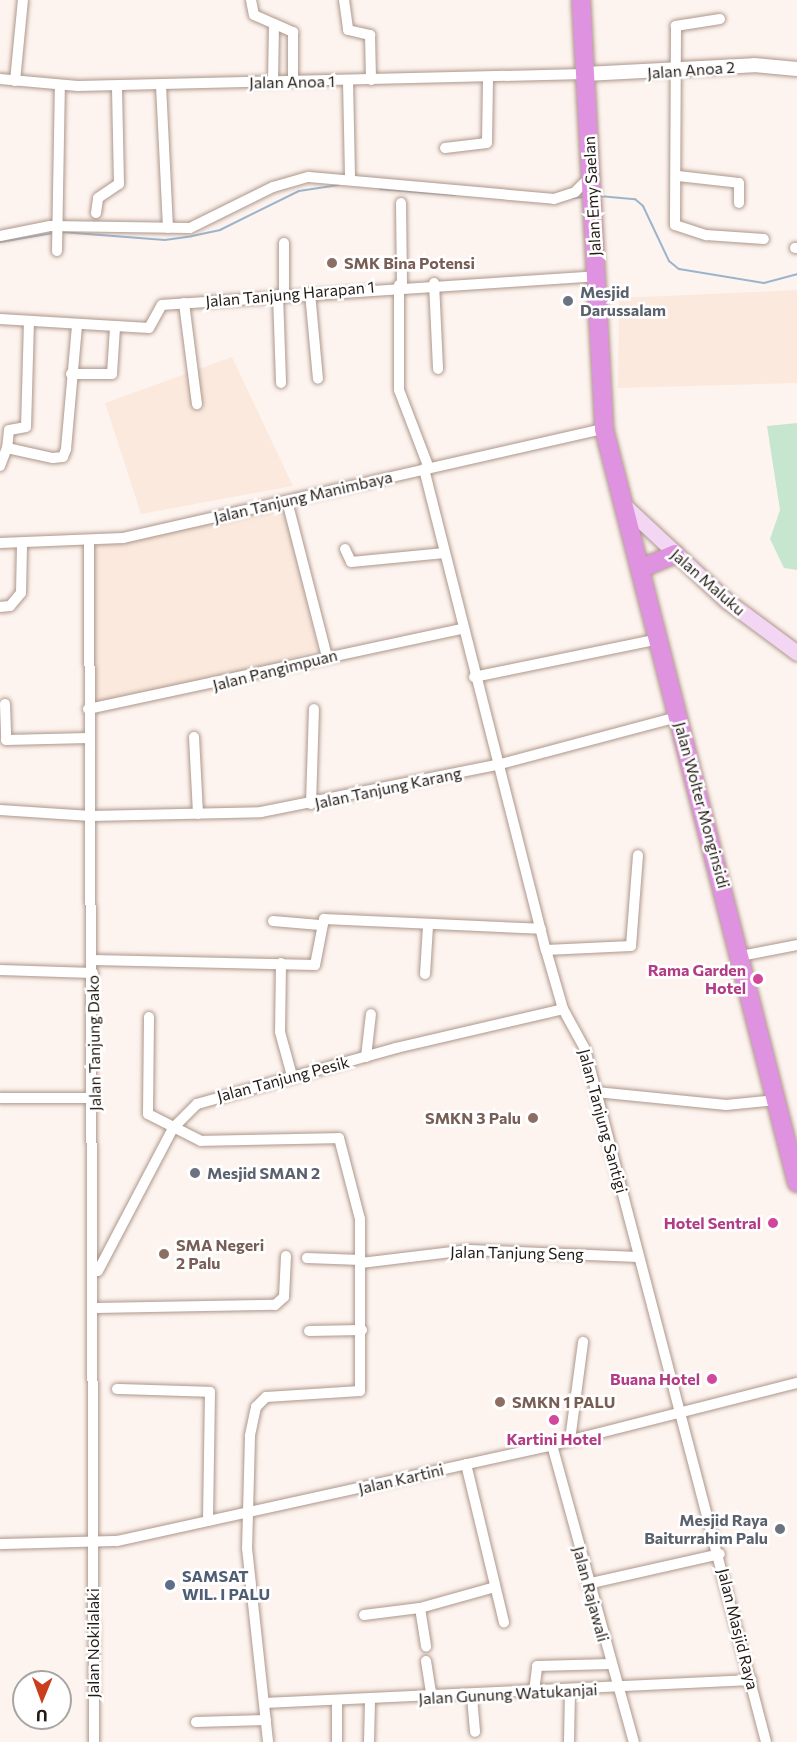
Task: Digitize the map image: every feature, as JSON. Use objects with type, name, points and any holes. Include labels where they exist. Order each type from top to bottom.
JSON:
[{"type":"highway","name":"Jalan Emy Saelan","points":[[581,0],[604,429]]},
{"type":"highway","name":"Jalan Wolter Monginsidi","points":[[604,429],[642,568],[777,1100],[793,1146],[797,1183]]},
{"type":"highway","points":[[642,568],[675,554]]},
{"type":"main road","name":"Jalan Maluku","points":[[625,506],[675,554],[797,653]]},
{"type":"street","points":[[15,81],[23,0]]},
{"type":"street","points":[[251,0],[254,15],[293,32],[293,81]]},
{"type":"street","points":[[344,0],[348,30],[370,35],[371,80]]},
{"type":"street","points":[[720,19],[678,23],[677,228],[764,239]]},
{"type":"street","points":[[273,82],[274,24]]},
{"type":"street","name":"Jalan Anoa 2","points":[[585,74],[676,73],[754,65],[797,69]]},
{"type":"street","name":"Jalan Anoa 1","points":[[0,79],[60,85],[117,86],[585,74]]},
{"type":"street","points":[[445,148],[487,143],[488,78]]},
{"type":"street","points":[[348,81],[350,180]]},
{"type":"street","points":[[57,246],[60,85]]},
{"type":"street","points":[[161,85],[168,228]]},
{"type":"street","points":[[96,213],[98,198],[118,184],[117,86]]},
{"type":"street","points":[[678,176],[739,183],[740,203]]},
{"type":"street","points":[[0,236],[57,227],[168,228],[205,224],[296,180],[350,180],[554,199],[575,192],[592,179]]},
{"type":"street","points":[[401,202],[399,390],[427,468],[462,629],[497,765]]},
{"type":"street","points":[[281,383],[281,295],[284,243]]},
{"type":"street","name":"Jalan Tanjung Harapan 1","points":[[0,319],[152,328],[159,307],[184,303],[400,285],[596,276]]},
{"type":"street","points":[[434,283],[438,369]]},
{"type":"street","points":[[310,292],[318,378]]},
{"type":"street","points":[[184,303],[197,404]]},
{"type":"street","points":[[0,466],[8,448],[9,430],[26,427],[29,321]]},
{"type":"street","points":[[8,448],[63,457],[76,325]]},
{"type":"street","points":[[71,375],[112,374],[115,327]]},
{"type":"street","name":"Jalan Tanjung Manimbaya","points":[[0,543],[89,543],[604,429]]},
{"type":"street","points":[[287,501],[327,657]]},
{"type":"street","name":"Jalan Tanjung Dako","points":[[89,543],[88,710],[96,1274],[93,1544]]},
{"type":"street","points":[[0,608],[10,606],[21,593],[22,544]]},
{"type":"street","points":[[345,549],[348,561],[355,562],[445,553]]},
{"type":"street","name":"Jalan Pangimpuan","points":[[88,710],[462,629]]},
{"type":"street","points":[[474,677],[659,639]]},
{"type":"street","points":[[5,704],[6,740],[89,738]]},
{"type":"street","points":[[311,804],[314,709]]},
{"type":"street","name":"Jalan Tanjung Karang","points":[[0,810],[91,816],[198,814],[311,804],[497,765],[678,717]]},
{"type":"street","points":[[194,737],[198,814]]},
{"type":"street","name":"Jalan Tanjung Santigi","points":[[497,765],[563,1009],[585,1049],[676,1414]]},
{"type":"street","points":[[546,950],[631,946],[638,855]]},
{"type":"street","points":[[93,960],[318,963],[320,925],[324,919],[428,926],[541,929]]},
{"type":"street","points":[[273,921],[320,925]]},
{"type":"street","points":[[425,974],[428,926]]},
{"type":"street","points":[[741,956],[797,945]]},
{"type":"street","points":[[281,963],[280,1032],[292,1076]]},
{"type":"street","points":[[0,970],[93,973]]},
{"type":"street","name":"Jalan Tanjung Pesik","points":[[96,1274],[173,1128],[206,1100],[366,1056],[563,1009]]},
{"type":"street","points":[[366,1056],[371,1014]]},
{"type":"street","points":[[149,1017],[147,1112],[173,1128],[219,1143],[339,1138],[358,1208],[362,1330],[360,1391],[260,1400],[250,1436],[248,1512],[268,1742]]},
{"type":"street","points":[[596,1092],[733,1106],[777,1100]]},
{"type":"street","points":[[0,1098],[94,1098]]},
{"type":"street","name":"Jalan Tanjung Seng","points":[[307,1258],[361,1262],[468,1250],[638,1257]]},
{"type":"street","points":[[95,1308],[276,1305],[284,1297],[286,1256]]},
{"type":"street","points":[[309,1331],[362,1330]]},
{"type":"street","points":[[570,1440],[583,1342]]},
{"type":"street","name":"Jalan Kartini","points":[[0,1544],[93,1544],[208,1521],[552,1445],[797,1383]]},
{"type":"street","points":[[117,1389],[210,1392],[208,1521]]},
{"type":"street","name":"Jalan Masjid Raya","points":[[676,1414],[720,1554],[766,1742]]},
{"type":"street","name":"Jalan Rajawali","points":[[552,1445],[587,1584],[634,1742]]},
{"type":"street","points":[[466,1464],[504,1622]]},
{"type":"street","name":"Jalan Nokilalaki","points":[[93,1544],[94,1742]]},
{"type":"street","points":[[587,1584],[720,1554]]},
{"type":"street","points":[[364,1615],[420,1608],[495,1587]]},
{"type":"street","points":[[420,1608],[426,1647]]},
{"type":"street","points":[[426,1661],[432,1699]]},
{"type":"street","points":[[534,1692],[537,1666],[611,1664]]},
{"type":"street","name":"Jalan Gunung Watukanjai","points":[[264,1703],[432,1699],[751,1680]]},
{"type":"street","points":[[568,1742],[570,1690]]},
{"type":"street","points":[[472,1697],[475,1732]]},
{"type":"street","points":[[369,1742],[370,1701]]},
{"type":"street","points":[[337,1702],[337,1742]]},
{"type":"street","points":[[196,1722],[266,1720]]},
{"type":"shaded area","points":[[797,290],[797,383],[618,388],[619,298]]},
{"type":"shaded area","points":[[232,357],[293,486],[141,514],[105,403]]},
{"type":"shaded area","points":[[283,503],[318,650],[237,674],[91,703],[93,547]]},
{"type":"green space","points":[[797,423],[797,570],[784,568],[770,539],[780,510],[767,426]]},
{"type":"waterway","points":[[62,232],[165,240],[192,236],[220,230],[299,191],[339,185]]},
{"type":"waterway","points":[[380,189],[455,195]]},
{"type":"waterway","points":[[599,196],[635,199],[643,206],[669,261],[679,269],[764,283],[797,274]]},
{"type":"waterway","points":[[572,198],[584,197]]},
{"type":"waterway","points":[[0,242],[53,233]]},
{"type":"place","name":"SMK Bina Potensi","points":[[332,263]]},
{"type":"place","name":"Mesjid Darussalam","points":[[568,301]]},
{"type":"place","name":"Rama Garden Hotel","points":[[758,979]]},
{"type":"place","name":"SMKN 3 Palu","points":[[533,1118]]},
{"type":"place","name":"Mesjid SMAN 2","points":[[195,1173]]},
{"type":"place","name":"Hotel Sentral","points":[[773,1223]]},
{"type":"place","name":"SMA Negeri 2 Palu","points":[[164,1254]]},
{"type":"place","name":"Buana Hotel","points":[[712,1379]]},
{"type":"place","name":"SMKN 1 PALU","points":[[500,1402]]},
{"type":"place","name":"Kartini Hotel","points":[[554,1420]]},
{"type":"place","name":"Mesjid Raya Baiturrahim Palu","points":[[780,1529]]},
{"type":"place","name":"SAMSAT WIL. I PALU","points":[[170,1585]]}]
